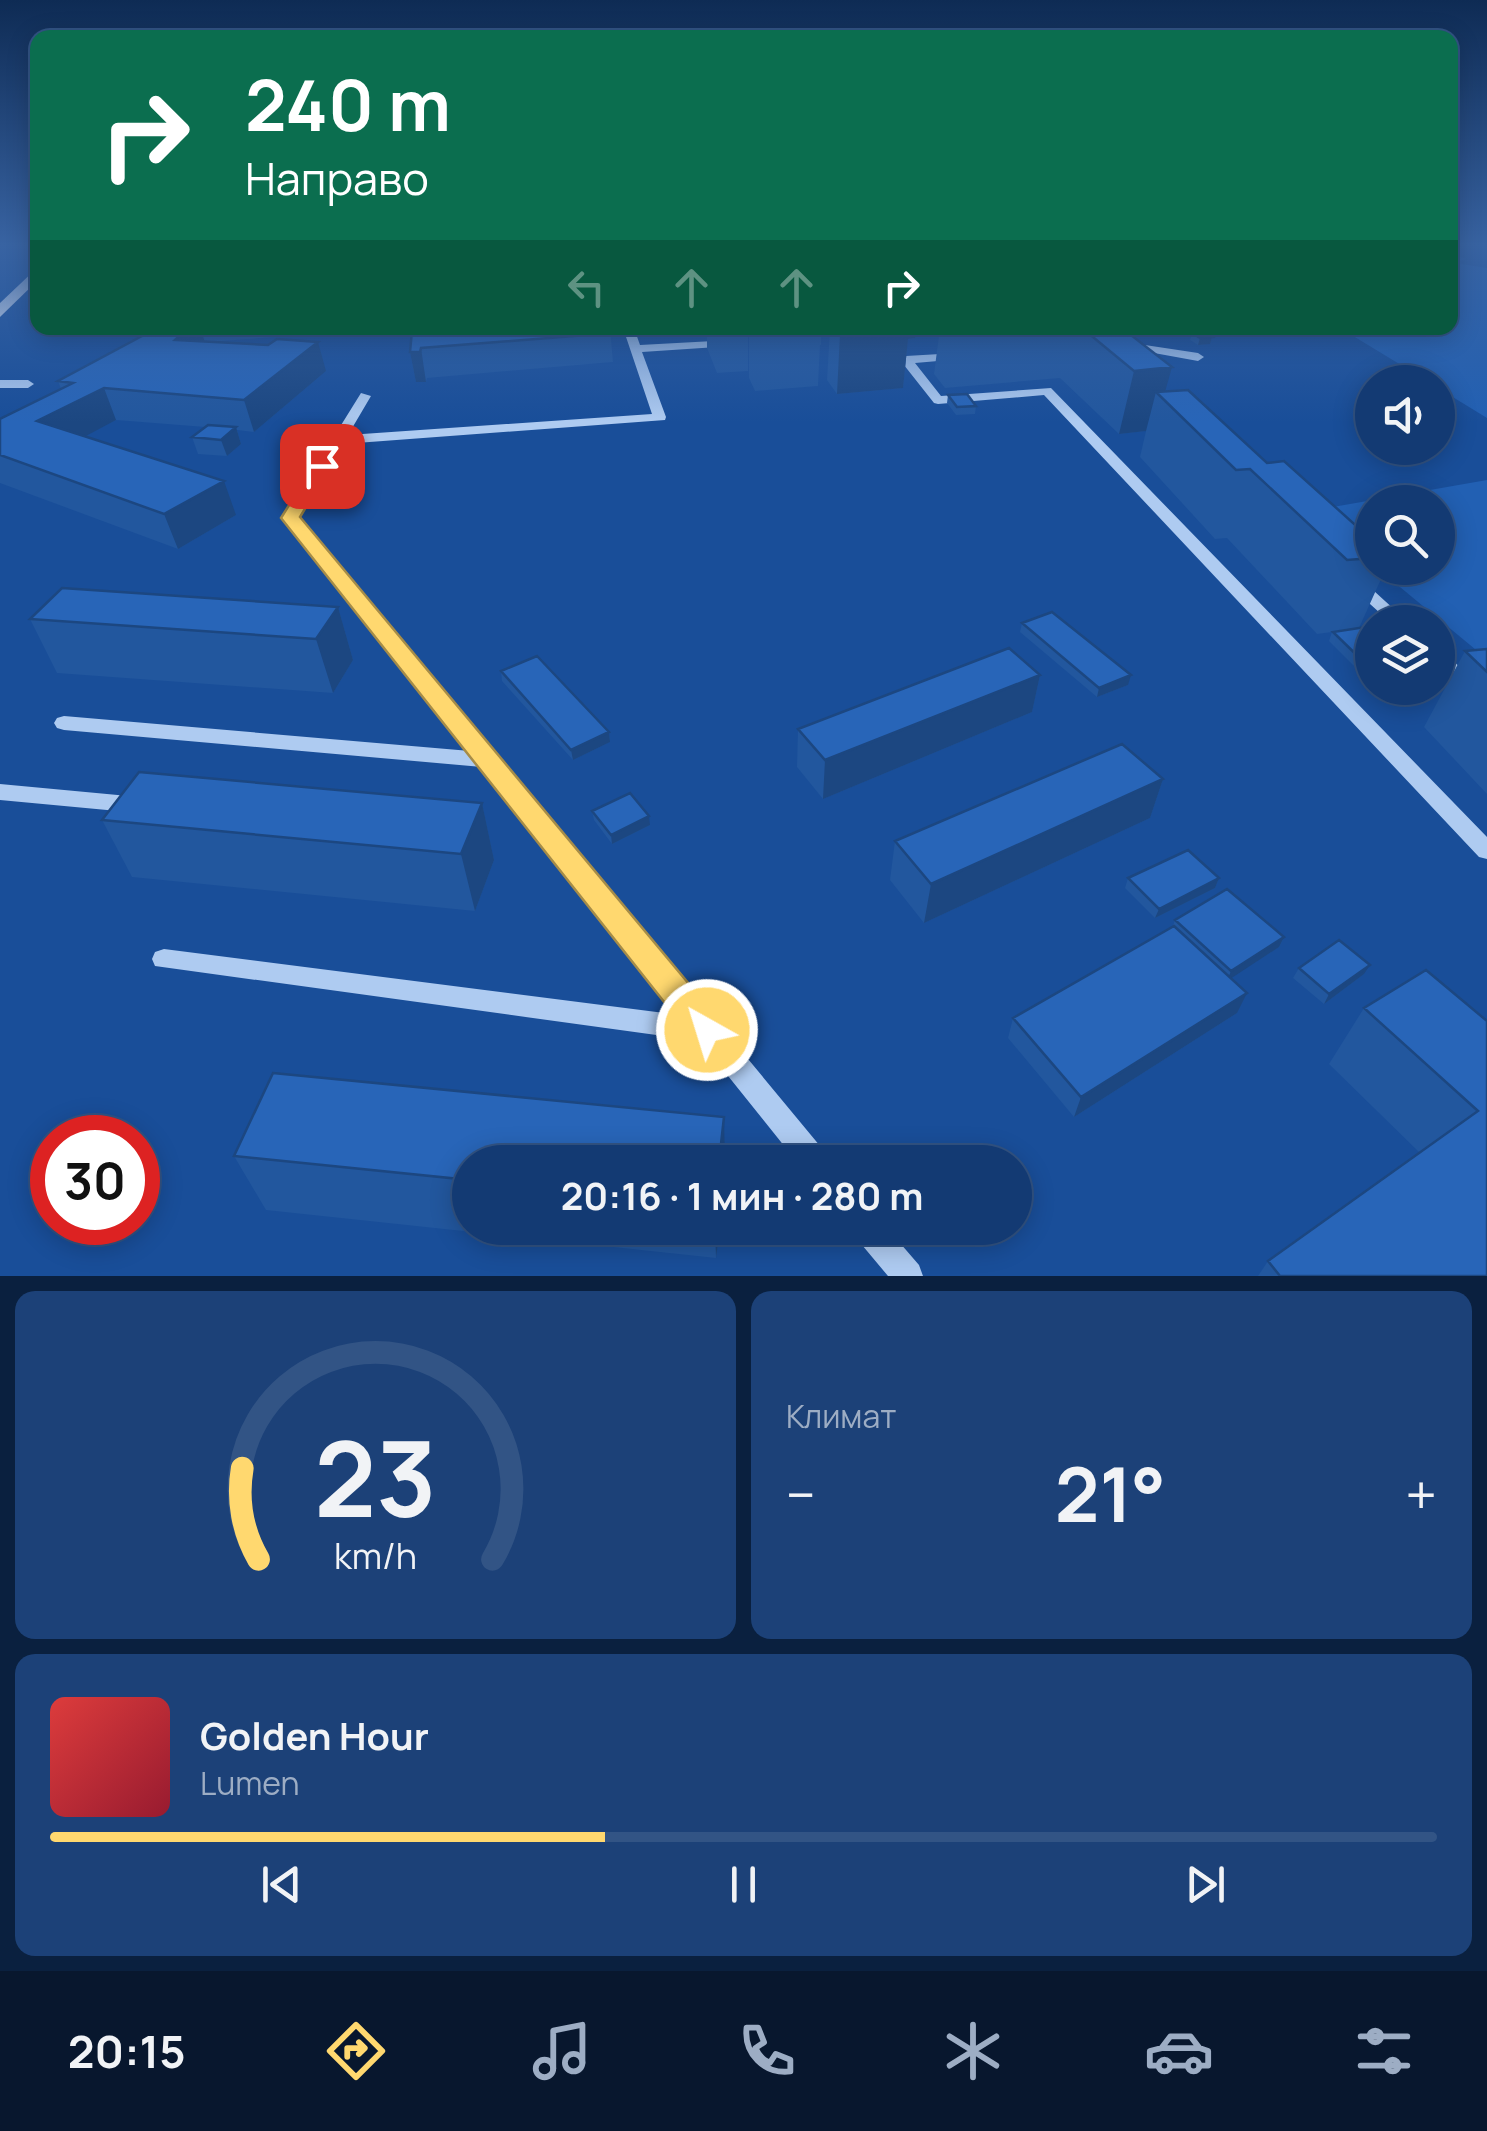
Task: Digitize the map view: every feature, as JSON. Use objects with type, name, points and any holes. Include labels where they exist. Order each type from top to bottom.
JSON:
[{"type":"street","points":[[338,440],[660,416],[630,335]]},
{"type":"street","points":[[716,335],[720,344]]},
{"type":"street","points":[[635,349],[754,341]]},
{"type":"street","points":[[1104,342],[1198,357]]},
{"type":"street","points":[[888,362],[982,355]]},
{"type":"street","points":[[906,360],[938,400],[1046,391],[1487,851]]},
{"type":"street","points":[[0,384],[28,384]]},
{"type":"street","points":[[365,396],[290,518],[801,1145]]},
{"type":"street","points":[[1342,570],[1381,605]]},
{"type":"street","points":[[1455,672],[1487,701]]},
{"type":"street","points":[[64,724],[488,760]]},
{"type":"street","points":[[0,792],[160,808]]},
{"type":"street","points":[[164,959],[707,1030]]},
{"type":"street","points":[[882,1245],[908,1276]]},
{"type":"shaded area","points":[[1458,304],[1487,304],[1487,418],[1455,398],[1455,365],[1401,365],[1352,335],[1458,335]]},
{"type":"shaded area","points":[[1487,480],[1487,659],[1455,633],[1455,605],[1422,605],[1398,585],[1455,585],[1455,486]]},
{"type":"shaded area","points":[[1355,503],[1355,549],[1310,511]]},
{"type":"building","points":[[144,335],[268,345],[277,339],[318,342],[244,400],[104,388],[37,421],[224,481],[164,514],[0,455],[0,419],[73,383],[58,381]]},
{"type":"building","points":[[412,335],[586,335],[421,348],[420,352],[410,352]]},
{"type":"building","points":[[1090,335],[1131,335],[1172,367],[1134,371]]},
{"type":"building","points":[[1188,390],[1267,463],[1284,461],[1355,525],[1355,559],[1347,560],[1250,469],[1236,470],[1156,392]]},
{"type":"building","points":[[967,394],[976,406],[957,407],[948,395]]},
{"type":"building","points":[[208,425],[236,427],[221,440],[192,437]]},
{"type":"building","points":[[62,588],[338,607],[316,639],[30,619]]},
{"type":"building","points":[[1052,612],[1131,675],[1099,688],[1022,623]]},
{"type":"building","points":[[1355,629],[1355,653],[1333,632]]},
{"type":"building","points":[[1009,648],[1040,675],[825,760],[798,729]]},
{"type":"building","points":[[1487,649],[1487,672],[1465,651]]},
{"type":"building","points":[[537,656],[609,732],[571,750],[501,671]]},
{"type":"building","points":[[1122,744],[1163,779],[931,884],[895,841]]},
{"type":"building","points":[[139,772],[482,803],[461,854],[102,820]]},
{"type":"building","points":[[630,793],[649,816],[611,835],[592,811]]},
{"type":"building","points":[[1188,850],[1219,878],[1159,909],[1128,878]]},
{"type":"building","points":[[1227,889],[1284,937],[1231,971],[1175,920]]},
{"type":"building","points":[[1174,926],[1247,993],[1081,1097],[1013,1018]]},
{"type":"building","points":[[1339,940],[1370,965],[1329,994],[1299,968]]},
{"type":"building","points":[[1426,970],[1487,1021],[1487,1276],[1280,1276],[1268,1261],[1478,1111],[1364,1008]]},
{"type":"building","points":[[273,1073],[724,1117],[721,1145],[452,1145],[452,1178],[234,1156]]},
{"type":"route","points":[[322,466],[290,518],[707,1030]]}]
